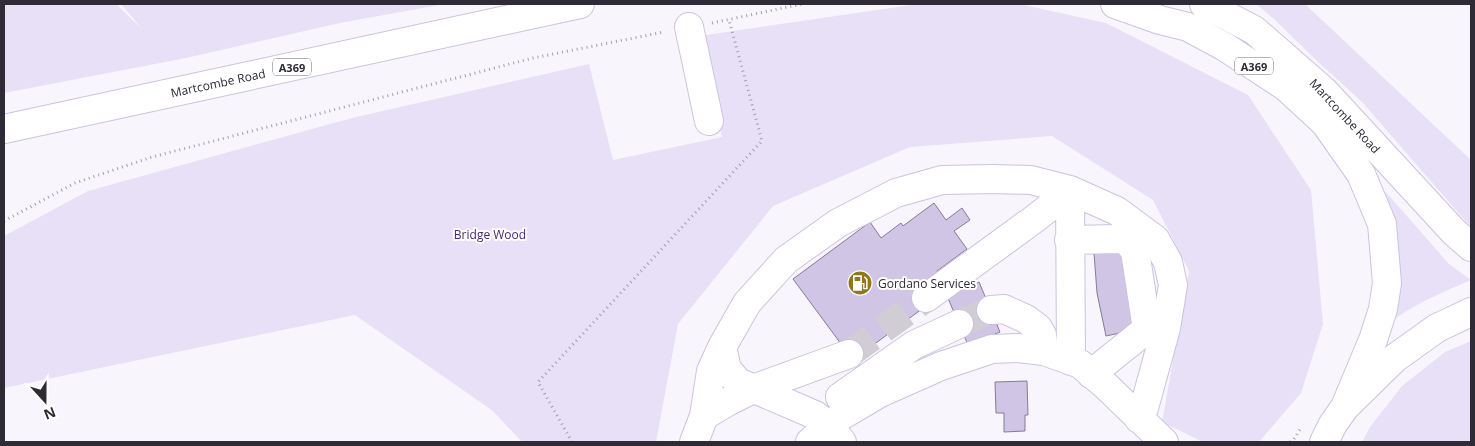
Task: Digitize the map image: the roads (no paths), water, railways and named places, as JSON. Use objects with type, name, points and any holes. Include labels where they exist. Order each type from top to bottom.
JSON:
[{"type":"main road","name":"Martcombe Road","points":[[4,129],[580,4]]},
{"type":"main road","name":"Martcombe Road","points":[[1115,4],[1160,20],[1190,16],[1225,47],[1286,87],[1325,123],[1361,174],[1382,224],[1387,283],[1383,309],[1373,340],[1345,407]]},
{"type":"main road","name":"Martcombe Road","points":[[1204,4],[1254,30],[1324,91],[1441,218],[1471,247]]},
{"type":"main road","points":[[1239,4],[1254,30]]},
{"type":"main road","points":[[689,27],[709,121]]},
{"type":"main road","points":[[694,442],[704,416],[711,372],[722,347],[747,303],[786,260],[838,223],[896,193],[942,180],[1032,180],[1068,190],[1116,211],[1154,239],[1168,262],[1173,285],[1166,328],[1144,408],[1138,419]]},
{"type":"main road","points":[[1068,190],[1069,240],[1081,367]]},
{"type":"main road","points":[[926,298],[1033,220],[1068,190]]},
{"type":"main road","points":[[1069,240],[1120,239],[1127,241],[1136,251],[1147,329],[1081,367]]},
{"type":"main road","points":[[991,310],[1004,309],[1026,319],[1038,328],[1042,336],[1044,351]]},
{"type":"main road","name":"A369","points":[[1318,438],[1333,424],[1345,407],[1395,358],[1437,328],[1471,312]]},
{"type":"main road","points":[[824,431],[914,345],[959,324]]},
{"type":"main road","points":[[722,347],[727,369],[738,382],[824,431]]},
{"type":"main road","points":[[824,431],[841,416],[880,393],[942,366],[992,349],[1018,348],[1044,351],[1081,367],[1105,385],[1138,419],[1164,442]]},
{"type":"main road","points":[[704,416],[753,389],[849,354]]},
{"type":"tunnel","points":[[849,354],[926,298]]},
{"type":"tunnel","points":[[959,324],[991,310]]},
{"type":"place","name":"Gordano Services","points":[[860,283]]},
{"type":"park label","name":"Bridge Wood","points":[[490,234]]}]
